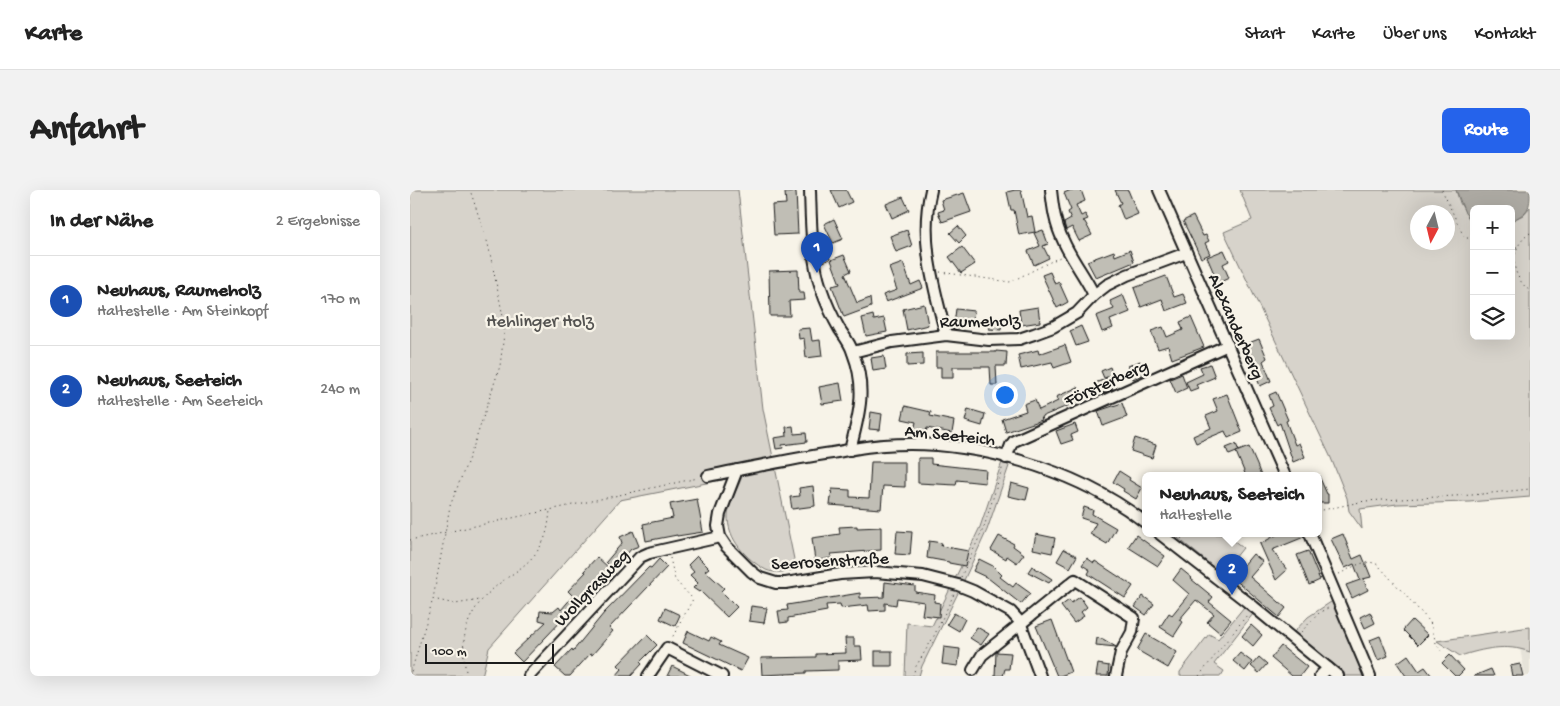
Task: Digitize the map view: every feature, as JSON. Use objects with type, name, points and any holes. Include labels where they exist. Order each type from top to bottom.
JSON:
[{"type":"street","points":[[810,190],[812,227],[820,286],[828,308],[853,352],[862,387],[850,450]]},
{"type":"street","points":[[931,190],[926,224],[930,271],[946,335]]},
{"type":"street","points":[[1051,190],[1054,215],[1063,242],[1094,295]]},
{"type":"street","name":"Alexanderberg","points":[[1158,190],[1283,472]]},
{"type":"street","name":"Raumeholz","points":[[853,352],[892,342],[946,335],[989,340],[1018,339],[1053,327],[1077,313],[1094,295],[1107,285],[1127,275],[1186,253]]},
{"type":"street","name":"Försterberg","points":[[1006,458],[1014,441],[1228,344]]},
{"type":"street","name":"Am Seeteich","points":[[708,476],[774,462],[883,445],[921,445],[972,450],[1069,477],[1105,495],[1142,519]]},
{"type":"street","points":[[720,537],[718,526],[720,514],[737,470]]},
{"type":"street","name":"Seerosenstraße","points":[[720,537],[726,546],[752,572],[760,578],[776,583],[860,572],[922,576],[958,585],[1011,612],[1020,622]]},
{"type":"street","name":"Wollgrasweg","points":[[529,676],[640,557],[649,553],[720,537]]},
{"type":"street","points":[[1164,537],[1254,607],[1338,676]]},
{"type":"street","points":[[1311,537],[1370,676]]},
{"type":"street","points":[[973,670],[982,655],[1020,622],[1075,580],[1134,618],[1132,632],[1121,652],[1116,676]]},
{"type":"street","points":[[1020,622],[1040,676]]},
{"type":"street","points":[[648,676],[667,648],[722,676]]},
{"type":"street","points":[[1320,676],[1328,668]]},
{"type":"path","points":[[410,676],[433,598],[450,506],[474,445],[500,366],[505,326],[488,244],[470,190]]},
{"type":"path","points":[[1442,190],[1464,237],[1470,239]]},
{"type":"path","points":[[1530,233],[1522,238],[1513,263],[1520,283],[1530,291]]},
{"type":"path","points":[[930,271],[1010,282],[1069,252]]},
{"type":"path","points":[[913,676],[915,668],[933,638],[984,527],[1006,458]]},
{"type":"path","points":[[410,540],[708,476]]},
{"type":"path","points":[[1322,510],[1365,501],[1472,495],[1530,489]]},
{"type":"path","points":[[467,676],[464,655],[464,632],[474,609],[486,594],[530,561],[542,545],[550,509]]},
{"type":"path","points":[[667,648],[693,599],[675,580],[668,549]]},
{"type":"path","points":[[1329,579],[1365,563],[1370,562],[1378,565],[1430,622],[1436,643],[1441,652]]},
{"type":"path","points":[[433,598],[455,604],[481,600]]},
{"type":"path","points":[[1294,640],[1320,612],[1334,604]]},
{"type":"path","points":[[1199,676],[1254,607]]},
{"type":"shaded area","points":[[1456,190],[1530,190],[1529,206],[1522,215],[1515,219],[1515,205],[1470,205],[1470,219],[1465,213]]},
{"type":"shaded area","points":[[1520,648],[1530,652],[1530,676],[1525,676]]},
{"type":"green space","name":"Hehlinger Holz","points":[[410,190],[738,190],[763,409],[796,569],[781,572],[766,570],[751,560],[734,540],[728,515],[742,476],[620,500],[489,648],[482,676],[410,676]]},
{"type":"green space","points":[[1240,190],[1456,190],[1460,203],[1470,220],[1470,340],[1515,340],[1515,219],[1523,215],[1530,207],[1530,497],[1469,502],[1397,504],[1360,509],[1362,529],[1349,511],[1347,498],[1331,458],[1224,232],[1252,220]]},
{"type":"green space","points":[[1002,462],[1009,466],[987,530],[922,666],[919,676],[905,676],[907,623],[932,626],[980,527]]},
{"type":"green space","points":[[1177,537],[1230,537],[1243,548],[1222,574]]},
{"type":"green space","points":[[1334,600],[1368,676],[1345,676],[1293,633],[1308,617]]},
{"type":"green space","points":[[1244,607],[1253,614],[1214,664],[1224,671],[1221,676],[1180,676],[1180,672],[1209,634],[1218,639]]},
{"type":"green space","points":[[1530,627],[1530,652],[1503,647],[1486,649],[1460,656],[1437,641]]},
{"type":"building","points":[[831,190],[846,190],[852,202],[839,208]]},
{"type":"building","points":[[1021,190],[1027,217],[1032,216],[1035,232],[1019,235],[1014,210],[1011,210],[1007,192]]},
{"type":"building","points":[[1071,190],[1081,190],[1085,201],[1076,205],[1081,216],[1085,214],[1088,219],[1083,221],[1092,235],[1079,241],[1072,227],[1066,230],[1064,223],[1071,219],[1068,212],[1071,210],[1064,193]]},
{"type":"building","points":[[1115,190],[1128,190],[1138,214],[1124,220],[1118,205],[1121,203]]},
{"type":"building","points":[[796,192],[798,234],[774,235],[772,205],[786,204],[785,193]]},
{"type":"building","points":[[964,193],[971,212],[942,222],[938,212],[944,210],[941,200]]},
{"type":"building","points":[[903,197],[909,210],[892,218],[886,204]]},
{"type":"building","points":[[1193,216],[1203,236],[1206,235],[1209,241],[1205,243],[1210,254],[1201,258],[1183,221]]},
{"type":"building","points":[[834,219],[843,239],[833,243],[824,224]]},
{"type":"building","points":[[958,226],[966,236],[959,243],[950,233]]},
{"type":"building","points":[[907,230],[912,246],[896,252],[890,236]]},
{"type":"building","points":[[1043,230],[1048,244],[1043,246],[1049,258],[1034,265],[1028,251],[1040,246],[1034,233]]},
{"type":"building","points":[[962,247],[975,264],[961,273],[949,257]]},
{"type":"building","points":[[827,250],[830,259],[823,262],[820,252]]},
{"type":"building","points":[[1130,250],[1134,262],[1096,278],[1087,261],[1114,251],[1115,256]]},
{"type":"building","points":[[1224,250],[1229,261],[1223,264],[1229,278],[1218,283],[1207,257]]},
{"type":"building","points":[[844,255],[851,271],[845,274],[857,303],[870,298],[871,307],[844,317],[832,286],[840,284],[831,260]]},
{"type":"building","points":[[903,263],[911,285],[920,281],[923,288],[886,302],[883,295],[897,290],[889,268]]},
{"type":"building","points":[[798,270],[799,293],[804,293],[805,300],[789,301],[790,316],[770,316],[769,271]]},
{"type":"building","points":[[1050,272],[1055,284],[1059,282],[1068,302],[1057,308],[1042,275]]},
{"type":"building","points":[[1166,276],[1174,297],[1183,294],[1187,303],[1166,311],[1162,299],[1141,307],[1134,288]]},
{"type":"building","points":[[1123,295],[1130,312],[1110,320],[1113,328],[1102,332],[1096,316],[1114,309],[1110,301]]},
{"type":"building","points":[[924,304],[928,325],[907,330],[903,309]]},
{"type":"building","points":[[1038,307],[1040,322],[1021,325],[1019,310]]},
{"type":"building","points":[[956,309],[974,311],[972,326],[954,324]]},
{"type":"building","points":[[873,315],[874,320],[884,318],[887,332],[866,336],[862,318]]},
{"type":"building","points":[[1191,317],[1204,347],[1172,359],[1168,346],[1158,349],[1151,331],[1163,327],[1167,337],[1183,330],[1180,322]]},
{"type":"building","points":[[989,318],[1002,318],[1001,330],[989,329]]},
{"type":"building","points":[[1081,326],[1088,342],[1076,346],[1070,331]]},
{"type":"building","points":[[810,328],[812,341],[820,340],[822,356],[806,358],[804,338],[799,339],[798,329]]},
{"type":"building","points":[[1259,339],[1267,358],[1263,361],[1271,381],[1260,386],[1252,365],[1255,364],[1246,344]]},
{"type":"building","points":[[1065,345],[1071,362],[1054,368],[1052,362],[1021,369],[1018,355],[1038,350],[1039,354]]},
{"type":"building","points":[[936,352],[1007,352],[1006,366],[996,366],[997,385],[991,385],[990,367],[953,367],[953,378],[941,378],[941,367],[936,367]]},
{"type":"building","points":[[923,353],[923,365],[907,366],[907,354]]},
{"type":"building","points":[[884,356],[886,369],[873,371],[871,358]]},
{"type":"building","points":[[1140,361],[1145,374],[1133,379],[1128,366]]},
{"type":"building","points":[[1210,364],[1215,377],[1196,385],[1198,388],[1190,391],[1186,382],[1203,374],[1200,367]]},
{"type":"building","points":[[1110,367],[1113,375],[1104,378],[1101,371]]},
{"type":"building","points":[[1182,374],[1187,388],[1176,393],[1170,379]]},
{"type":"building","points":[[1108,378],[1113,389],[1100,394],[1095,383]]},
{"type":"building","points":[[840,383],[843,401],[822,404],[819,387]]},
{"type":"building","points":[[1078,387],[1084,399],[1041,417],[1042,420],[1006,432],[1002,419],[1026,411],[1024,404],[1035,400],[1039,410],[1058,401],[1056,397]]},
{"type":"building","points":[[1276,392],[1288,420],[1286,421],[1295,445],[1299,443],[1305,457],[1293,462],[1280,423],[1277,425],[1269,408],[1273,406],[1269,395]]},
{"type":"building","points":[[1227,394],[1242,432],[1228,438],[1225,431],[1196,443],[1193,436],[1211,428],[1206,416],[1218,411],[1213,399]]},
{"type":"building","points":[[1122,403],[1127,417],[1103,426],[1098,411]]},
{"type":"building","points":[[905,406],[931,412],[930,416],[954,421],[952,433],[927,428],[926,433],[914,430],[916,422],[902,419]]},
{"type":"building","points":[[968,409],[985,414],[982,426],[965,421]]},
{"type":"building","points":[[871,412],[882,414],[880,430],[869,429]]},
{"type":"building","points":[[1075,424],[1078,432],[1071,435],[1073,440],[1061,444],[1056,431]]},
{"type":"building","points":[[793,426],[794,434],[806,433],[807,442],[782,445],[783,448],[776,449],[774,438],[787,436],[786,427]]},
{"type":"building","points":[[1135,438],[1156,445],[1152,458],[1131,451]]},
{"type":"building","points":[[1236,444],[1239,451],[1229,455],[1226,448]]},
{"type":"building","points":[[1249,447],[1260,472],[1244,472],[1236,452]]},
{"type":"building","points":[[918,458],[931,458],[931,464],[986,470],[985,483],[957,480],[956,485],[918,483]]},
{"type":"building","points":[[871,462],[905,462],[905,487],[883,486],[881,509],[830,505],[832,489],[850,490],[850,497],[869,498]]},
{"type":"building","points":[[1119,471],[1142,488],[1136,499],[1113,482]]},
{"type":"building","points":[[1011,483],[1029,488],[1026,500],[1008,496]]},
{"type":"building","points":[[1322,483],[1328,494],[1328,503],[1322,503]]},
{"type":"building","points":[[813,486],[815,506],[792,509],[790,497],[800,496],[799,488]]},
{"type":"building","points":[[697,499],[703,532],[646,541],[643,524],[673,518],[670,504]]},
{"type":"building","points":[[1084,507],[1093,510],[1092,514],[1116,528],[1107,544],[1090,534],[1096,523],[1081,518]]},
{"type":"building","points":[[857,526],[857,528],[881,527],[881,550],[831,554],[832,558],[815,561],[812,538],[840,534],[839,527]]},
{"type":"building","points":[[633,531],[639,546],[631,549],[623,559],[621,557],[612,568],[606,562],[622,543],[620,537]]},
{"type":"building","points":[[897,531],[912,532],[910,555],[895,554]]},
{"type":"building","points":[[1036,534],[1055,538],[1052,553],[1033,549]]},
{"type":"building","points":[[1343,534],[1353,559],[1362,555],[1371,577],[1363,579],[1368,590],[1352,598],[1346,585],[1360,580],[1354,564],[1345,568],[1331,539]]},
{"type":"building","points":[[1136,535],[1165,556],[1158,566],[1128,547]]},
{"type":"building","points":[[999,536],[1014,544],[1013,546],[1024,554],[1017,563],[1007,556],[1006,559],[991,550]]},
{"type":"building","points":[[1273,537],[1304,537],[1272,550],[1287,570],[1276,580],[1260,544]]},
{"type":"building","points":[[929,541],[942,543],[941,546],[968,551],[965,566],[927,558]]},
{"type":"building","points":[[1064,549],[1077,556],[1070,568],[1057,561]]},
{"type":"building","points":[[1308,551],[1320,580],[1309,585],[1297,555]]},
{"type":"building","points":[[1253,554],[1263,562],[1250,577],[1286,608],[1279,617],[1233,578]]},
{"type":"building","points":[[697,556],[709,568],[705,571],[724,588],[721,591],[737,607],[727,617],[700,591],[693,588],[698,583],[690,575],[694,572],[688,565]]},
{"type":"building","points":[[597,557],[609,568],[578,601],[581,604],[570,616],[568,614],[522,662],[513,653],[546,622],[539,620],[540,611],[553,612],[559,607],[561,610],[573,596],[568,591]]},
{"type":"building","points":[[1087,558],[1094,563],[1095,561],[1133,586],[1125,598],[1088,574],[1090,570],[1082,565]]},
{"type":"building","points":[[659,559],[667,567],[609,628],[613,631],[592,655],[590,654],[570,676],[565,676],[555,667],[572,649],[573,651],[604,613]]},
{"type":"building","points":[[979,559],[993,566],[1002,575],[1000,577],[1013,587],[1016,583],[1030,593],[1021,604],[988,578],[973,571]]},
{"type":"building","points":[[1032,566],[1052,579],[1049,583],[1028,572]]},
{"type":"building","points":[[1181,569],[1213,597],[1209,602],[1231,620],[1220,633],[1207,622],[1214,614],[1196,600],[1179,620],[1183,622],[1174,636],[1160,627],[1169,613],[1172,615],[1189,594],[1173,580]]},
{"type":"building","points":[[885,582],[915,586],[915,592],[935,595],[934,602],[940,603],[939,617],[922,615],[924,602],[897,598],[896,605],[885,603],[885,610],[869,611],[868,605],[841,608],[840,604],[826,605],[827,611],[788,618],[788,622],[780,623],[778,611],[788,610],[787,605],[860,593],[860,598],[884,597]]},
{"type":"building","points":[[1143,596],[1154,604],[1146,615],[1135,607]]},
{"type":"building","points":[[1080,597],[1087,607],[1081,612],[1084,616],[1074,623],[1061,606],[1069,600],[1071,603]]},
{"type":"building","points":[[751,606],[767,608],[764,623],[749,621]]},
{"type":"building","points":[[665,608],[680,615],[675,626],[660,619]]},
{"type":"building","points":[[1370,612],[1375,623],[1365,628],[1360,617]]},
{"type":"building","points":[[954,613],[965,619],[959,631],[947,624]]},
{"type":"building","points":[[1052,620],[1071,672],[1060,676],[1057,676],[1036,626]]},
{"type":"building","points":[[1412,620],[1428,635],[1418,645],[1403,630]]},
{"type":"building","points":[[1251,625],[1262,635],[1253,646],[1242,636]]},
{"type":"building","points":[[977,627],[989,634],[981,645],[970,638]]},
{"type":"building","points":[[688,631],[709,641],[711,637],[721,642],[719,645],[748,658],[741,671],[683,643]]},
{"type":"building","points":[[1146,634],[1177,652],[1168,668],[1137,650]]},
{"type":"building","points":[[647,635],[657,645],[640,662],[642,664],[631,676],[616,676],[622,669],[618,665]]},
{"type":"building","points":[[1380,636],[1388,656],[1378,660],[1370,640]]},
{"type":"building","points":[[845,638],[854,638],[854,646],[861,646],[862,660],[838,661],[838,670],[762,675],[761,658],[816,657],[816,654],[846,653]]},
{"type":"building","points":[[1097,638],[1103,639],[1116,647],[1096,645]]},
{"type":"building","points":[[1281,646],[1307,667],[1300,676],[1292,676],[1271,658]]},
{"type":"building","points":[[944,647],[960,649],[958,666],[942,664]]},
{"type":"building","points":[[875,651],[892,651],[892,666],[875,666]]},
{"type":"building","points":[[996,652],[1011,653],[1009,669],[1005,669],[1003,676],[995,676]]},
{"type":"building","points":[[1240,653],[1252,662],[1245,671],[1233,661]]},
{"type":"building","points":[[1408,655],[1419,671],[1425,667],[1432,676],[1406,676],[1397,663]]},
{"type":"building","points":[[1450,655],[1464,670],[1458,676],[1455,676],[1442,663]]},
{"type":"building","points":[[1259,657],[1267,664],[1259,673],[1251,666]]},
{"type":"building","points":[[1098,664],[1109,666],[1108,676],[1096,676]]},
{"type":"building","points":[[1520,664],[1523,676],[1512,676],[1510,666]]},
{"type":"building","points":[[672,666],[692,676],[667,676]]},
{"type":"building","points":[[1491,669],[1494,676],[1474,676]]},
{"type":"place","name":"Neuhaus, Raumeholz","points":[[817,273]]},
{"type":"place","name":"Neuhaus, Seeteich","points":[[1232,595]]}]
